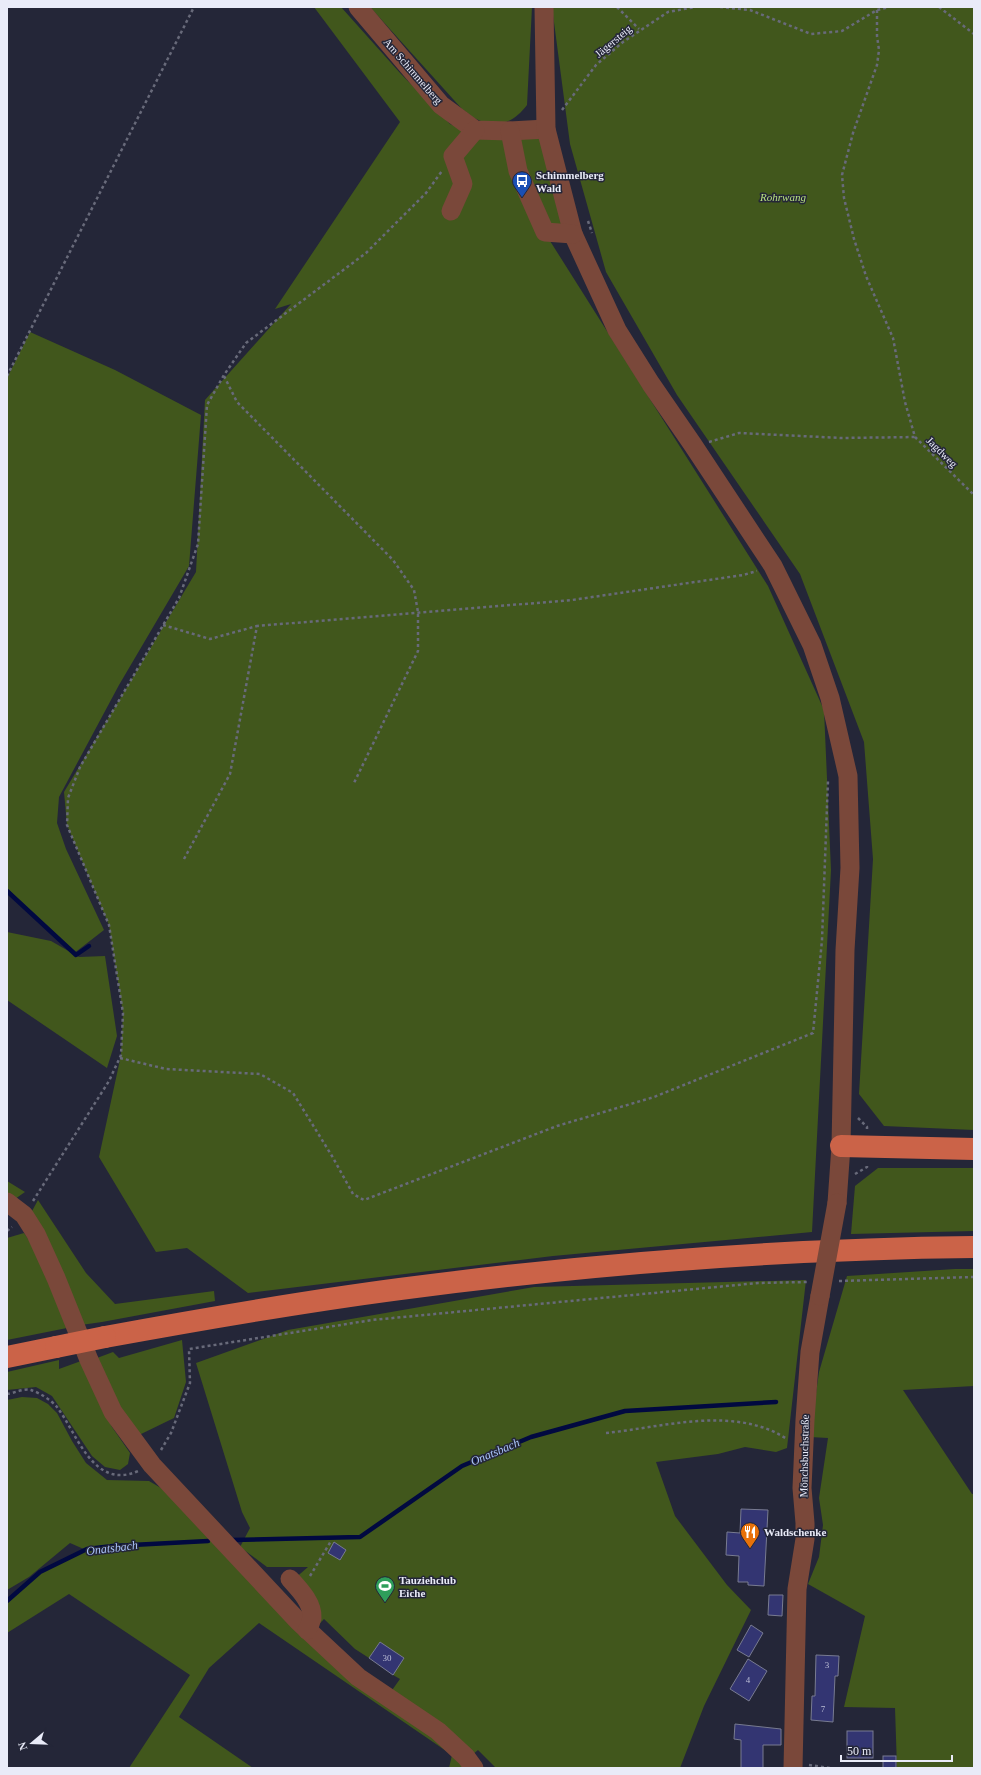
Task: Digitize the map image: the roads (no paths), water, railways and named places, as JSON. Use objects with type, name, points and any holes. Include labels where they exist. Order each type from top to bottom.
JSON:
[{"type":"main road","points":[[841,1146],[974,1148]]},
{"type":"main road","points":[[7,1358],[105,1337],[300,1303],[406,1288],[562,1270],[804,1252],[974,1247]]},
{"type":"street","name":"Am Schimmelberg","points":[[358,7],[441,105],[475,130]]},
{"type":"street","name":"Mönchsbuchstraße","points":[[544,7],[546,129],[573,234],[617,330],[651,384],[773,566],[812,645],[830,698],[848,776],[850,868],[845,950],[841,1146],[837,1203],[817,1289],[810,1352],[803,1449],[802,1496],[805,1539],[797,1589],[793,1765]]},
{"type":"street","points":[[450,211],[463,184],[453,156],[475,130],[510,131],[546,129]]},
{"type":"street","points":[[510,131],[518,171],[545,232],[573,234]]},
{"type":"street","points":[[7,1202],[24,1215],[36,1234],[56,1278],[88,1360],[113,1412],[152,1466],[308,1630],[358,1676],[438,1731],[466,1758],[474,1768]]},
{"type":"street","points":[[294,1583],[310,1609],[312,1618],[308,1630]]},
{"type":"waterway","points":[[7,891],[76,955],[89,946]]},
{"type":"waterway","name":"Onatsbach","points":[[232,1540],[360,1537],[462,1466],[531,1437],[625,1411],[776,1402]]},
{"type":"waterway","name":"Onatsbach","points":[[7,1601],[40,1572],[87,1549],[113,1546],[208,1541]]},
{"type":"place","name":"Schimmelberg Wald","points":[[522,198]]},
{"type":"place","name":"Waldschenke","points":[[750,1549]]},
{"type":"place","name":"Tauziehclub Eiche","points":[[385,1603]]},
{"type":"park label","name":"Rohrwang","points":[[783,197]]}]
